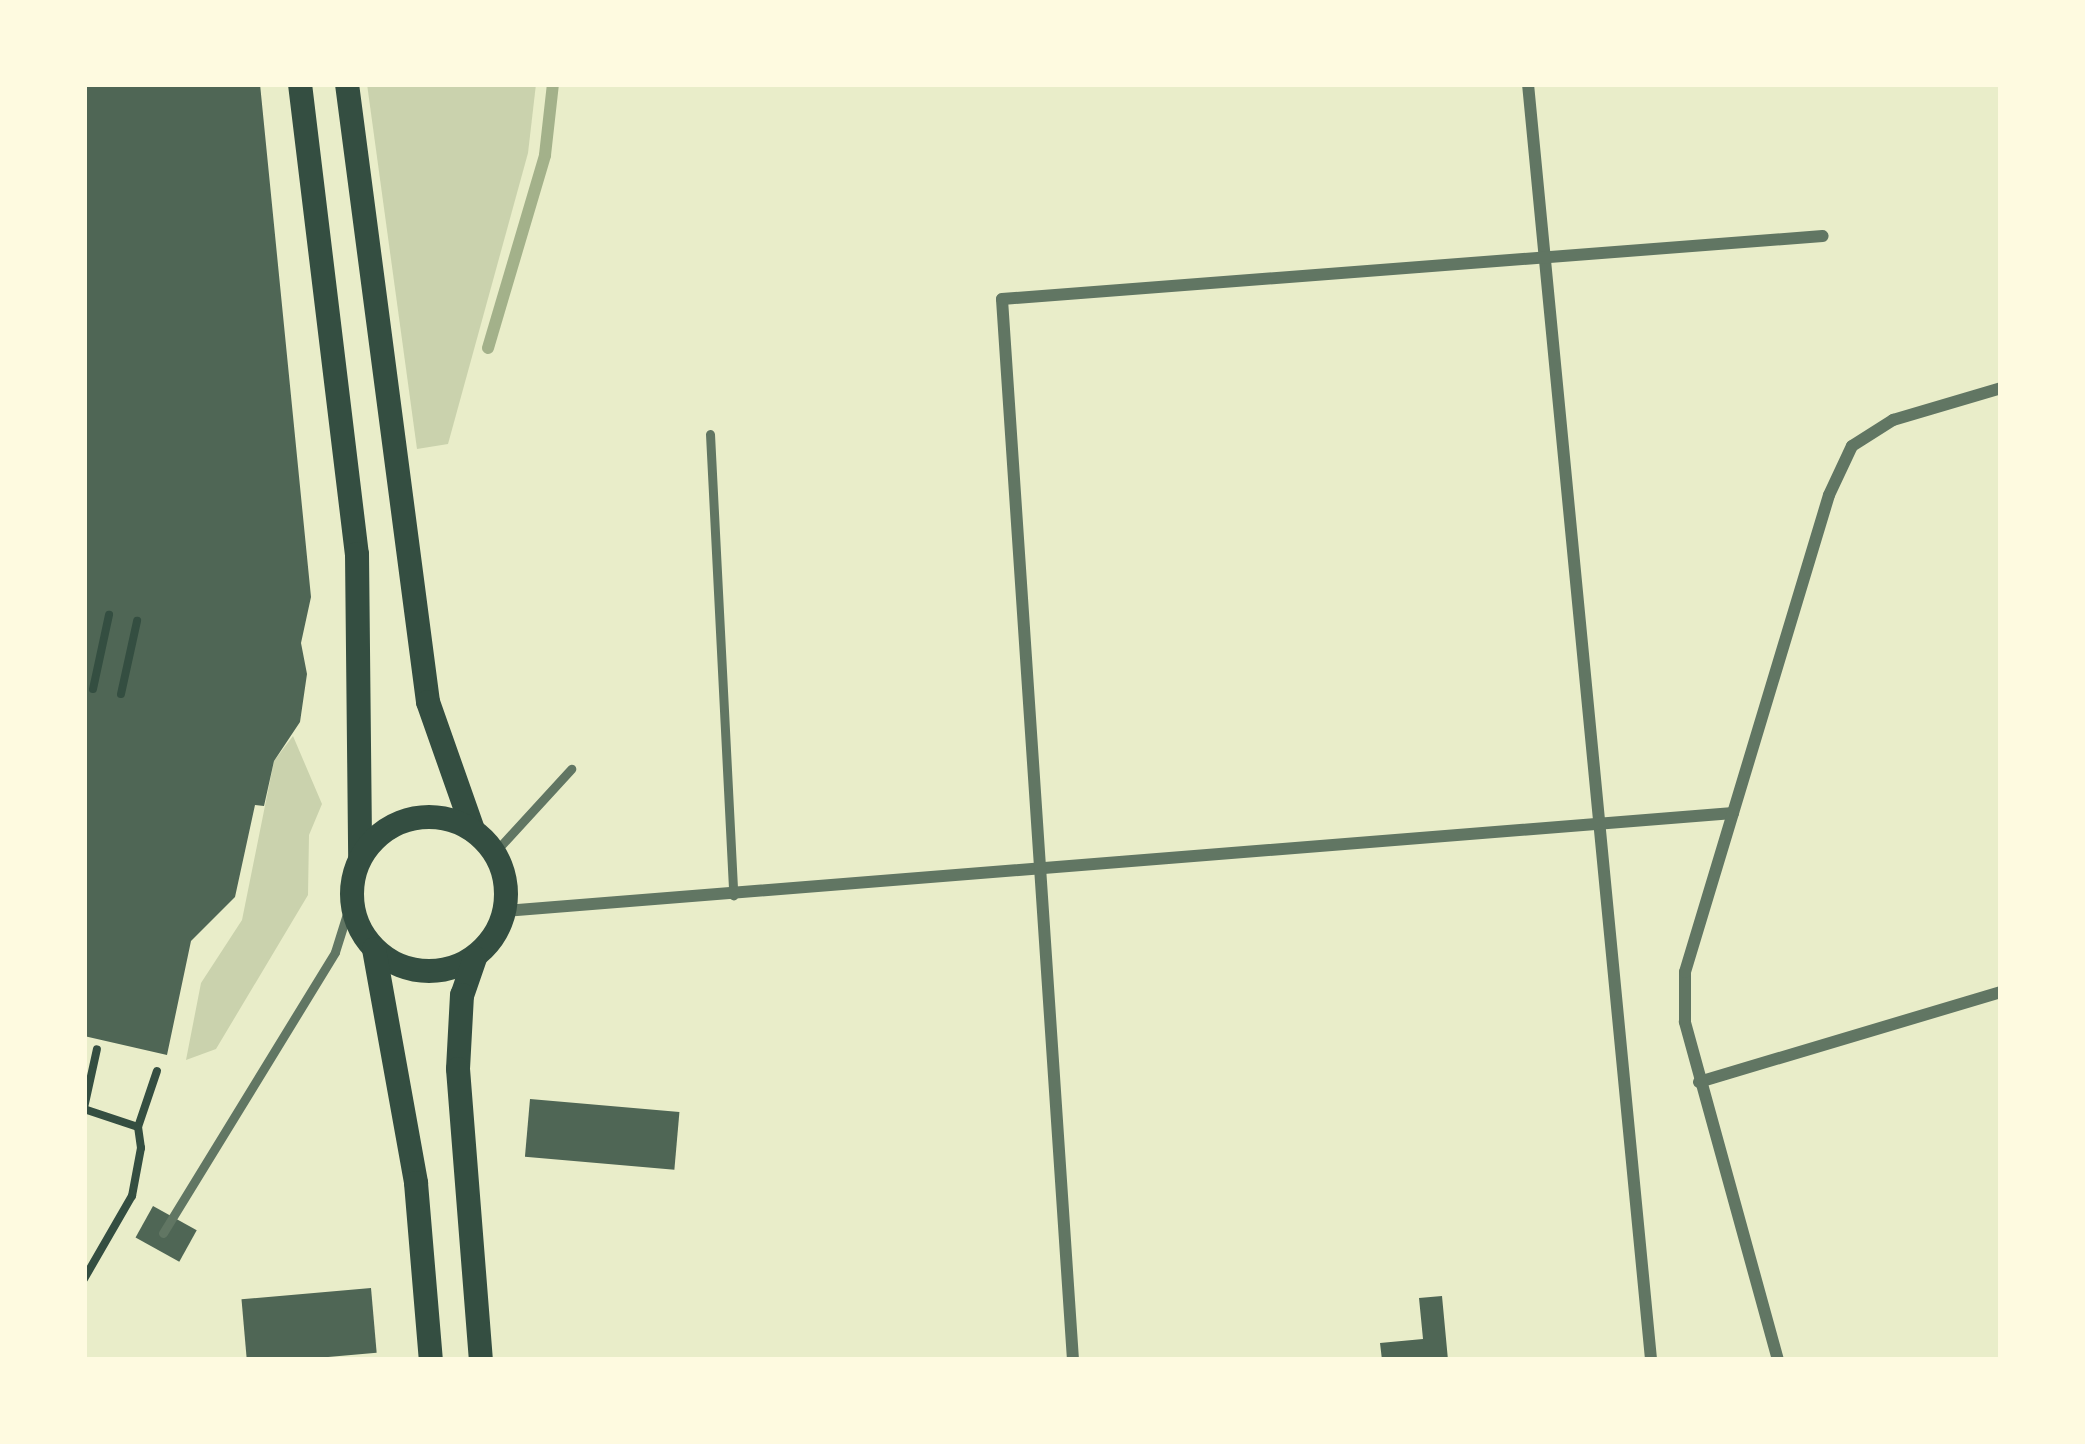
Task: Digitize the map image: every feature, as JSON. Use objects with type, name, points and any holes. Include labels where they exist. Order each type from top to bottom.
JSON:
[{"type":"main road","points":[[300,84],[357,554],[360,857],[352,901],[374,949],[416,1184],[431,1360]]},
{"type":"main road","points":[[347,84],[428,703],[473,830]]},
{"type":"main road","points":[[360,857],[381,832],[411,818],[443,818],[473,830],[495,852],[505,911],[475,958],[462,995],[458,1069],[482,1360]]},
{"type":"main road","points":[[374,949],[422,972],[475,958]]},
{"type":"street","points":[[1528,84],[1651,1360]]},
{"type":"street","points":[[1073,1360],[1037,873],[1003,299],[1822,236]]},
{"type":"street","points":[[1778,1360],[1684,1022],[1684,972],[1829,495],[1852,446],[1893,420],[2001,388]]},
{"type":"street","points":[[505,911],[1037,873],[1733,813]]},
{"type":"street","points":[[1700,1082],[2001,992]]},
{"type":"lane","points":[[710,434],[734,895]]},
{"type":"lane","points":[[495,852],[571,769]]},
{"type":"lane","points":[[163,1233],[335,952],[352,901]]},
{"type":"path","points":[[93,689],[109,615]]},
{"type":"path","points":[[121,694],[137,621]]},
{"type":"path","points":[[97,1049],[84,1109],[138,1127]]},
{"type":"path","points":[[84,1279],[139,1178],[138,1127],[157,1070]]},
{"type":"green space","points":[[367,84],[536,84],[528,153],[448,444],[417,449]]},
{"type":"green space","points":[[293,736],[322,804],[309,835],[308,895],[216,1049],[186,1060],[201,983],[242,920],[274,761]]},
{"type":"building","points":[[84,84],[260,84],[311,597],[301,643],[307,674],[300,722],[274,761],[264,806],[255,805],[235,897],[191,941],[167,1055],[84,1036]]},
{"type":"building","points":[[530,1099],[679,1112],[674,1170],[525,1157]]},
{"type":"building","points":[[153,1206],[197,1230],[179,1262],[136,1237]]},
{"type":"building","points":[[371,1288],[377,1353],[247,1360],[241,1299]]},
{"type":"building","points":[[1442,1296],[1448,1360],[1382,1360],[1380,1343],[1423,1339],[1419,1298]]},
{"type":"waterway","points":[[488,348],[545,155],[553,84]]}]
